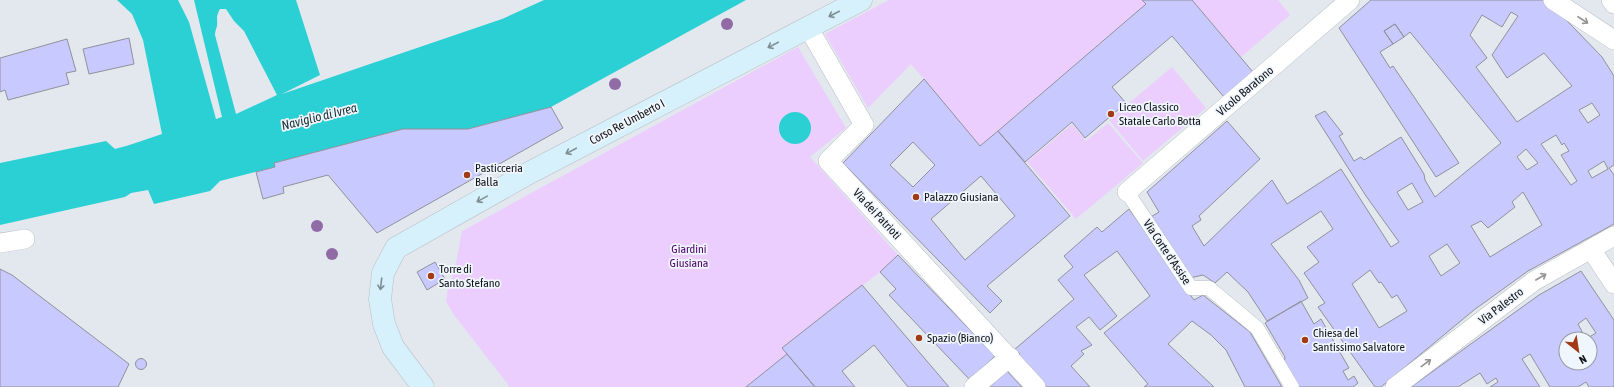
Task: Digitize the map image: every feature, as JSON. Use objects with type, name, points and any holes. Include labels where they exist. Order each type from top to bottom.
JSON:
[{"type":"main road","name":"Corso Re Umberto I","points":[[423,387],[393,347],[384,324],[380,299],[383,273],[396,248],[529,174],[861,0]]},
{"type":"street","name":"Vicolo Baratono","points":[[1126,192],[1350,0]]},
{"type":"street","points":[[1553,0],[1614,40]]},
{"type":"street","points":[[1611,0],[1614,4]]},
{"type":"street","name":"Via dei Patrioti","points":[[808,27],[864,125],[828,161],[1036,387]]},
{"type":"street","name":"Via Corte d'Assise","points":[[1126,192],[1191,288],[1209,288],[1257,328],[1292,387]]},
{"type":"street","name":"Via Palestro","points":[[1395,387],[1534,281],[1614,236]]},
{"type":"street","points":[[0,243],[25,238]]},
{"type":"street","points":[[1591,249],[1614,284]]},
{"type":"street","points":[[974,387],[1010,357]]},
{"type":"green space","points":[[889,0],[1142,0],[1146,4],[980,146],[911,64],[868,108],[825,34]]},
{"type":"green space","points":[[1192,0],[1278,0],[1290,15],[1241,57]]},
{"type":"green space","name":"Giardini Giusiana","points":[[798,47],[846,128],[810,157],[898,255],[880,272],[783,348],[787,354],[746,387],[510,387],[454,315],[446,301],[448,288],[455,268],[462,231]]},
{"type":"green space","points":[[1172,67],[1206,108],[1143,161],[1109,120]]},
{"type":"green space","points":[[1108,123],[1143,163],[1076,219],[1027,162],[1072,124],[1086,141]]},
{"type":"water","name":"Naviglio di Ivrea","points":[[117,0],[178,0],[189,22],[216,119],[222,117],[194,0],[296,0],[320,75],[282,94],[502,19],[544,0],[746,0],[551,107],[468,129],[403,129],[274,163],[275,167],[220,181],[210,191],[154,204],[148,190],[131,193],[125,197],[0,225],[0,163],[106,141],[115,149],[162,134],[143,40],[132,14]],"holes":[[[220,9],[226,9],[234,21],[244,31],[277,95],[236,114],[215,35],[218,12]]]},
{"type":"water","points":[[795,112],[801,113],[808,119],[811,128],[810,134],[804,141],[795,144],[789,143],[782,137],[779,128],[780,122],[786,115]]},
{"type":"building","points":[[1142,0],[1192,0],[1253,72],[1224,97],[1172,36],[1112,87],[1126,103],[1085,138],[1072,122],[1025,162],[998,131],[1146,4]]},
{"type":"building","points":[[1371,0],[1547,0],[1602,57],[1614,76],[1614,165],[1609,168],[1614,175],[1614,224],[1528,271],[1474,310],[1381,387],[1375,387],[1318,307],[1325,303],[1304,273],[1319,262],[1307,247],[1333,229],[1321,211],[1271,244],[1299,280],[1308,298],[1267,321],[1248,292],[1227,272],[1215,283],[1203,275],[1190,278],[1149,218],[1159,212],[1147,192],[1227,121],[1260,159],[1199,216],[1201,220],[1192,226],[1204,246],[1272,180],[1287,204],[1341,169],[1391,247],[1399,242],[1366,196],[1315,116],[1325,111],[1343,134],[1339,136],[1354,161],[1361,157],[1364,160],[1401,137],[1424,174],[1425,180],[1435,197],[1501,143],[1410,32],[1404,37],[1395,24],[1384,31],[1393,44],[1380,52],[1390,68],[1393,66],[1459,163],[1436,177],[1339,28]],"holes":[[[1511,12],[1518,16],[1492,55],[1507,78],[1544,53],[1572,86],[1517,122],[1476,67],[1487,58],[1470,35],[1482,15],[1502,27]],[[1592,103],[1600,115],[1588,123],[1579,110]],[[1556,135],[1562,145],[1564,143],[1569,151],[1561,155],[1577,181],[1571,185],[1541,144]],[[1526,149],[1538,163],[1527,170],[1517,157]],[[1604,161],[1608,169],[1592,178],[1588,171]],[[1412,183],[1423,202],[1408,210],[1397,192]],[[1523,192],[1542,225],[1490,257],[1471,226],[1481,221],[1488,228],[1515,207],[1512,202]],[[1447,244],[1460,263],[1441,276],[1429,256]],[[1370,270],[1379,283],[1381,282],[1392,298],[1397,295],[1407,311],[1379,328],[1352,284]]]},
{"type":"building","points":[[1395,24],[1404,37],[1393,44],[1384,31]]},
{"type":"building","points":[[129,38],[134,64],[89,74],[83,49]]},
{"type":"building","points":[[67,39],[76,71],[66,73],[69,84],[8,100],[5,90],[0,92],[0,58]]},
{"type":"building","name":"Palazzo Giusiana","points":[[924,79],[980,146],[998,131],[1070,216],[987,286],[1002,301],[990,313],[843,163]],"holes":[[[913,142],[935,165],[913,187],[890,165]],[[981,176],[1015,216],[965,260],[931,219]]]},
{"type":"building","points":[[551,107],[563,128],[377,233],[328,175],[283,187],[284,193],[263,199],[256,172],[275,167],[274,163],[403,129],[468,129]]},
{"type":"building","points":[[1129,209],[1194,300],[1203,295],[1250,332],[1282,387],[1245,387],[1226,350],[1211,335],[1192,321],[1168,344],[1214,387],[1144,387],[1148,384],[1104,333],[1150,296],[1117,251],[1084,275],[1117,316],[1100,330],[1089,317],[1076,327],[1092,345],[1081,351],[1084,354],[1071,366],[1090,387],[1044,387],[1017,356],[1020,354],[1015,349],[1074,299],[1058,280],[1073,267],[1064,256],[1097,227],[1102,232]]},
{"type":"building","points":[[898,255],[995,356],[970,380],[889,295],[896,289],[880,272]]},
{"type":"building","name":"Torre di Santo Stefano","points":[[435,262],[445,279],[427,290],[417,272]]},
{"type":"building","points":[[0,269],[12,275],[129,364],[118,387],[0,387]]},
{"type":"building","points":[[1581,271],[1614,320],[1614,387],[1589,387],[1586,382],[1578,387],[1550,387],[1530,354],[1522,359],[1540,387],[1490,387],[1498,382],[1496,378],[1487,384],[1480,373],[1458,387],[1411,387],[1539,295]]},
{"type":"building","points":[[862,285],[949,387],[908,387],[874,345],[842,371],[855,387],[815,387],[782,348]]},
{"type":"building","name":"Chiesa del Santissimo Salvatore","points":[[1301,301],[1314,324],[1321,319],[1349,368],[1343,371],[1348,380],[1354,376],[1358,383],[1353,387],[1298,387],[1284,363],[1285,357],[1265,323]]},
{"type":"building","points":[[787,354],[815,387],[746,387]]},
{"type":"building","points":[[141,358],[145,360],[147,364],[145,368],[141,370],[137,368],[135,364],[137,360]]},
{"type":"building","points":[[1007,371],[1022,387],[989,387]]},
{"type":"place","name":"Liceo Classico Statale Carlo Botta","points":[[1111,114]]},
{"type":"place","name":"Pasticceria Balla","points":[[467,175]]},
{"type":"place","name":"Palazzo Giusiana","points":[[916,197]]},
{"type":"place","name":"Torre di Santo Stefano","points":[[431,276]]},
{"type":"place","name":"Spazio (Bianco)","points":[[919,338]]},
{"type":"place","name":"Chiesa del Santissimo Salvatore","points":[[1305,340]]}]
